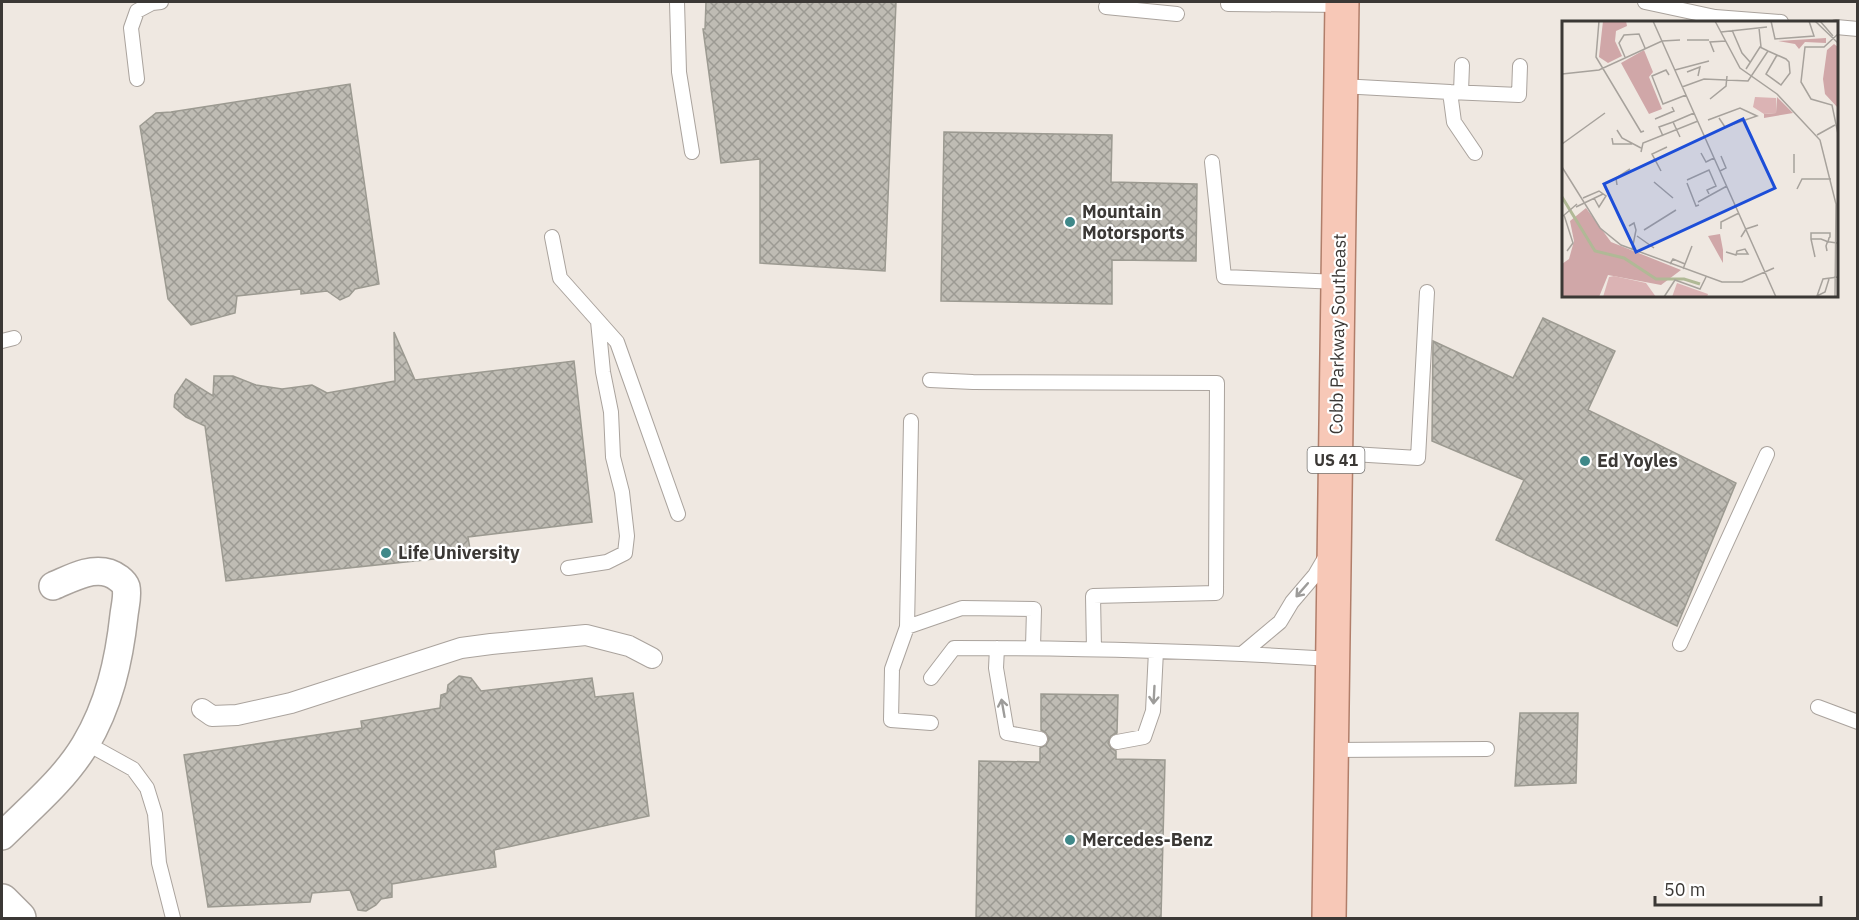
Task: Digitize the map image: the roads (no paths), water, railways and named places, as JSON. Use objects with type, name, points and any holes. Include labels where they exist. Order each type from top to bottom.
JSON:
[{"type":"main road","name":"Cobb Parkway Southeast","points":[[1326,913],[1332,750],[1342,3]]},
{"type":"street","points":[[2,836],[68,770],[86,743],[104,704],[115,674],[121,648],[126,588],[120,579],[110,573],[93,571],[52,586]]},
{"type":"street","points":[[202,709],[212,716],[237,715],[270,708],[391,672],[423,659],[461,648],[491,644],[586,634],[629,646],[652,658]]},
{"type":"street","points":[[2,901],[19,918]]},
{"type":"lane","points":[[137,79],[132,28],[134,20],[137,11],[152,3],[161,2]]},
{"type":"lane","points":[[677,2],[679,72],[692,152]]},
{"type":"lane","points":[[1645,2],[1715,17],[1768,21]]},
{"type":"lane","points":[[1228,3],[1342,3]]},
{"type":"lane","points":[[1106,7],[1177,14]]},
{"type":"lane","points":[[1838,27],[1857,29]]},
{"type":"lane","points":[[1462,65],[1456,92],[1455,122],[1475,153]]},
{"type":"lane","points":[[1341,86],[1520,95],[1520,66]]},
{"type":"lane","points":[[1212,162],[1224,277],[1338,282]]},
{"type":"lane","points":[[552,237],[560,278],[617,342],[678,514]]},
{"type":"lane","points":[[1336,453],[1418,458],[1427,292]]},
{"type":"lane","points":[[568,568],[607,562],[625,553],[627,536],[622,492],[613,457],[611,412],[603,372],[598,321]]},
{"type":"lane","points":[[930,380],[1217,383],[1216,593],[1093,596],[1094,649]]},
{"type":"lane","points":[[911,421],[907,627],[892,669],[891,720],[931,723]]},
{"type":"lane","points":[[1680,644],[1767,454]]},
{"type":"lane","points":[[1243,653],[1280,622],[1292,602],[1315,575],[1335,542]]},
{"type":"lane","points":[[907,627],[962,608],[1034,609],[1033,647]]},
{"type":"lane","points":[[931,678],[954,648],[1033,647],[1243,653],[1332,659]]},
{"type":"lane","points":[[997,648],[996,668],[1007,733],[1040,739]]},
{"type":"lane","points":[[1117,742],[1144,737],[1153,711],[1156,651]]},
{"type":"lane","points":[[1818,707],[1857,722]]},
{"type":"lane","points":[[86,743],[133,770],[147,788],[155,814],[159,863],[173,918]]},
{"type":"lane","points":[[1332,750],[1487,749]]},
{"type":"place","name":"Mountain Motorsports","points":[[1070,222]]},
{"type":"place","name":"Ed Yoyles","points":[[1585,461]]},
{"type":"place","name":"Life University","points":[[386,553]]},
{"type":"place","name":"Mercedes-Benz","points":[[1070,840]]}]
